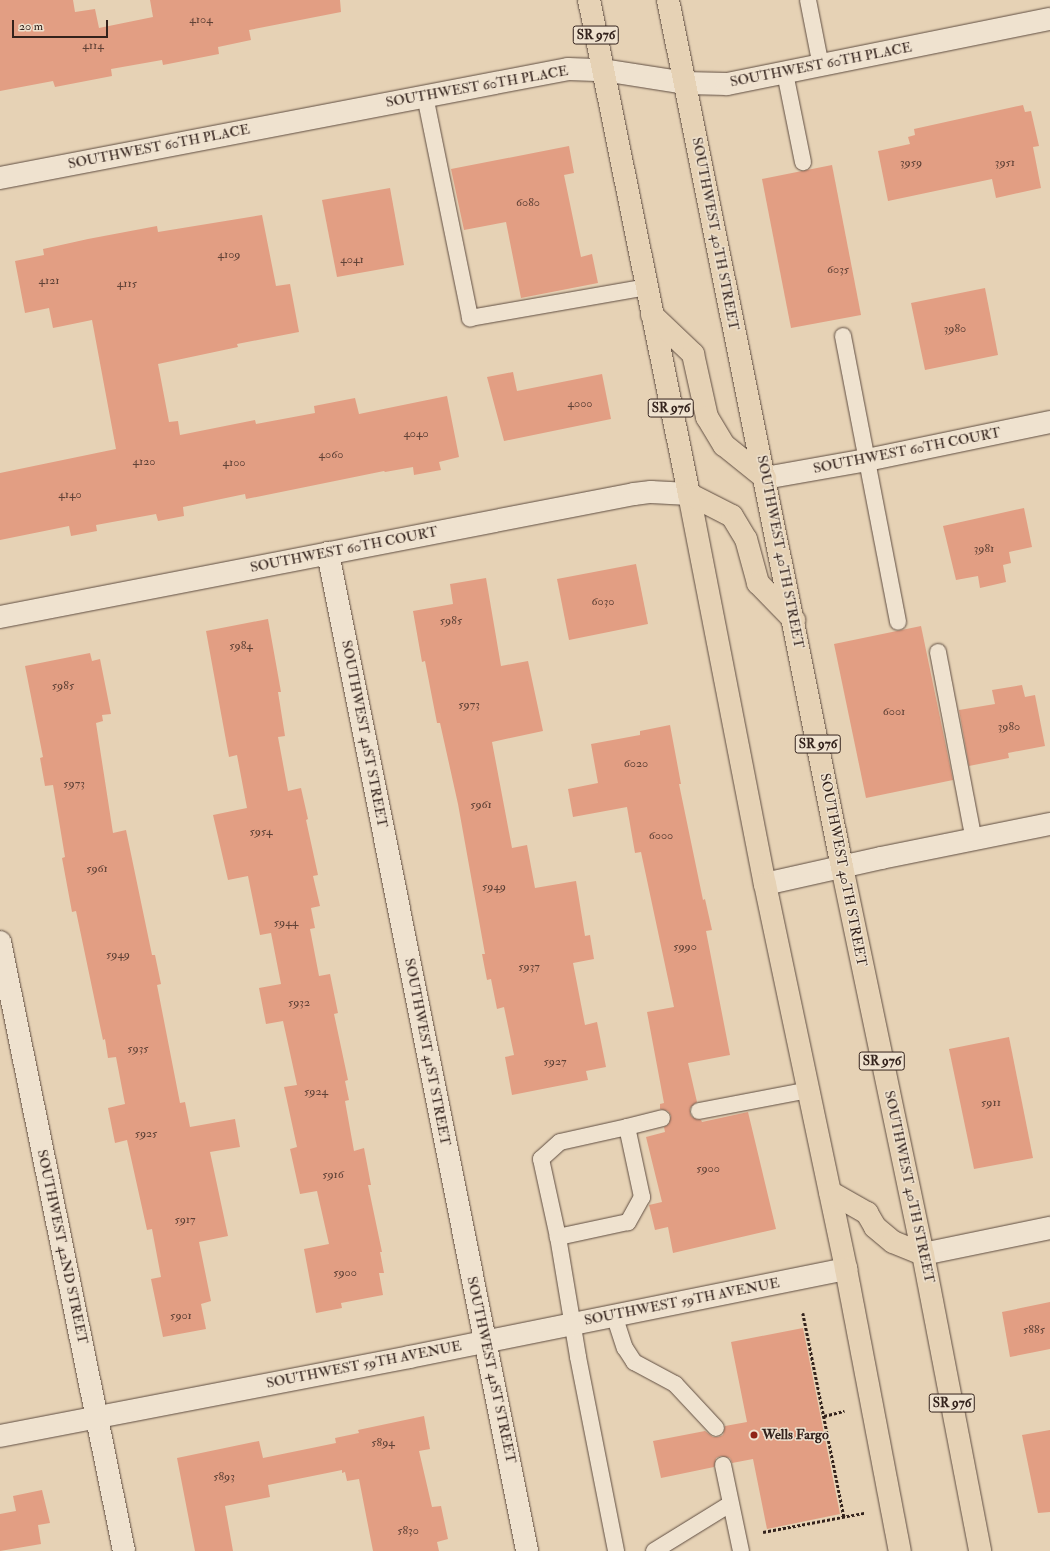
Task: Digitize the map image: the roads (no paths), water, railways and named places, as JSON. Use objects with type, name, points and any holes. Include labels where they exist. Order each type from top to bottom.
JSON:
[{"type":"main road","name":"SR 976","points":[[589,0],[766,884],[846,1269],[897,1550]]},
{"type":"main road","name":"SOUTHWEST 40TH STREET","points":[[668,0],[794,620],[842,867],[923,1254],[980,1551]]},
{"type":"main road","points":[[652,315],[693,354],[707,417],[724,445],[765,478]]},
{"type":"main road","points":[[689,494],[732,516],[746,538],[758,583],[794,620]]},
{"type":"main road","points":[[830,1192],[867,1213],[875,1227],[893,1242],[923,1254]]},
{"type":"street","name":"SOUTHWEST 60TH PLACE","points":[[0,178],[568,69],[603,70],[685,83],[727,84],[1050,19]]},
{"type":"street","name":"SOUTHWEST 60TH COURT","points":[[765,478],[867,460],[1050,422]]},
{"type":"street","name":"SOUTHWEST 60TH COURT","points":[[0,617],[634,494],[651,492],[689,494]]},
{"type":"street","name":"SOUTHWEST 41ST STREET","points":[[328,553],[528,1551]]},
{"type":"street","points":[[766,884],[1050,824]]},
{"type":"street","name":"SOUTHWEST 42ND STREET","points":[[0,942],[124,1551]]},
{"type":"street","points":[[923,1254],[1050,1228]]},
{"type":"street","name":"SOUTHWEST 59TH AVENUE","points":[[0,1436],[846,1269]]},
{"type":"lane","points":[[808,0],[821,66]]},
{"type":"lane","points":[[785,73],[803,162]]},
{"type":"lane","points":[[425,96],[470,318],[647,286]]},
{"type":"lane","points":[[843,336],[898,622]]},
{"type":"lane","points":[[938,652],[974,840]]},
{"type":"lane","points":[[699,1111],[809,1090]]},
{"type":"lane","points":[[616,1551],[572,1324],[558,1237],[541,1159],[560,1142],[662,1118]]},
{"type":"lane","points":[[558,1237],[628,1222],[642,1197],[627,1126]]},
{"type":"lane","points":[[614,1315],[625,1348],[634,1362],[675,1384],[716,1428]]},
{"type":"lane","points":[[723,1465],[741,1551]]},
{"type":"lane","points":[[654,1551],[730,1504]]},
{"type":"place","name":"Wells Fargo","points":[[754,1435]]}]
